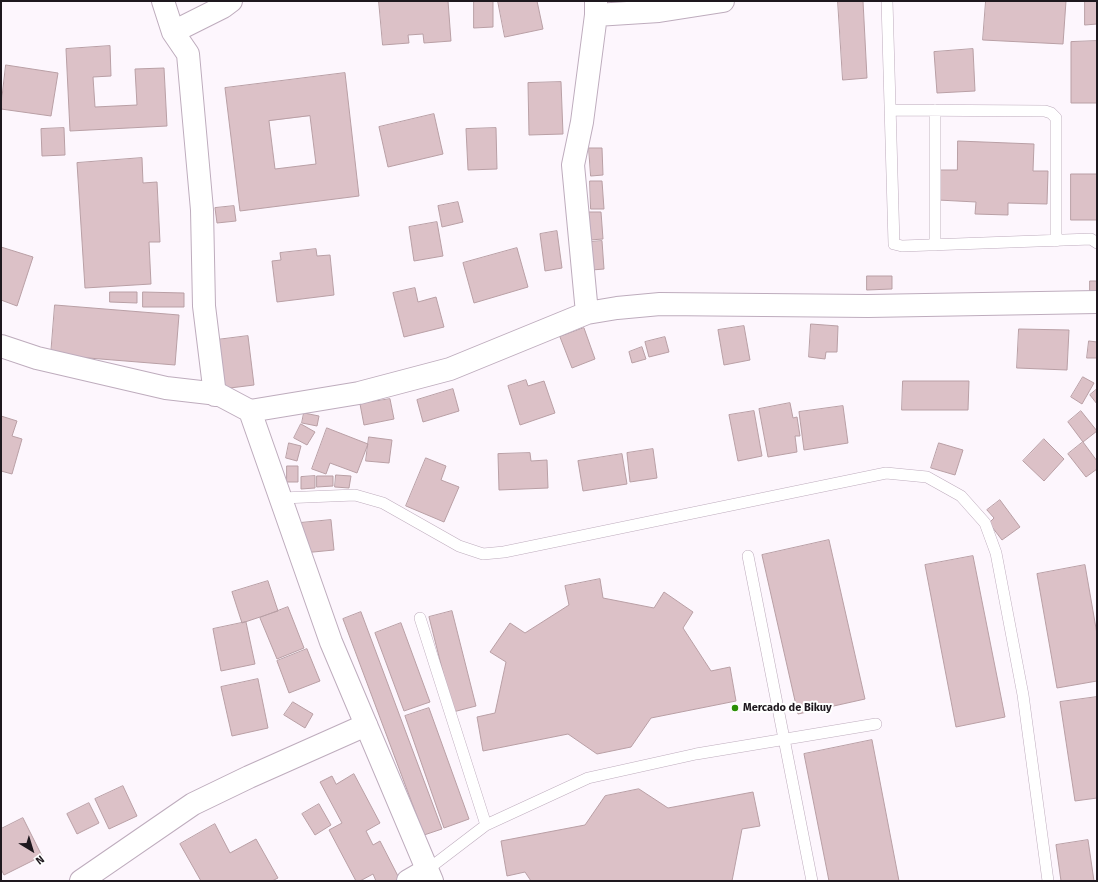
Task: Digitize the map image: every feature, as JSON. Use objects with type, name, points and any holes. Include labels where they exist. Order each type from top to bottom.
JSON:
[{"type":"street","points":[[163,1],[173,32],[188,54],[202,210],[204,306],[215,395]]},
{"type":"street","points":[[173,32],[232,1]]},
{"type":"street","points":[[587,313],[572,165],[582,122],[596,8],[659,11],[722,1]]},
{"type":"street","points":[[1,346],[37,358],[166,388],[215,395],[218,394],[250,411],[359,394],[450,369],[587,313],[660,304],[868,306],[1097,302]]},
{"type":"street","points":[[250,411],[282,498],[331,642],[429,875],[408,881]]},
{"type":"street","points":[[81,881],[193,804],[249,776],[366,725]]},
{"type":"lane","points":[[887,1],[894,244],[902,246],[1091,240],[1097,243]]},
{"type":"lane","points":[[890,110],[1045,110],[1051,112],[1056,118],[1056,241]]},
{"type":"lane","points":[[935,110],[935,245]]},
{"type":"lane","points":[[282,498],[355,495],[383,503],[459,546],[483,554],[519,548],[886,472],[927,477],[961,496],[985,523],[996,553],[1023,696],[1048,881]]},
{"type":"lane","points":[[748,556],[812,881]]},
{"type":"lane","points":[[420,618],[486,825]]},
{"type":"lane","points":[[429,875],[486,825],[588,778],[696,754],[876,724]]},
{"type":"building","points":[[379,1],[448,1],[451,41],[424,43],[423,34],[408,35],[409,43],[383,45]]},
{"type":"building","points":[[474,1],[493,1],[493,27],[474,28]]},
{"type":"building","points":[[498,1],[537,1],[543,29],[505,37]]},
{"type":"building","points":[[838,1],[863,1],[867,78],[843,80]]},
{"type":"building","points":[[986,1],[1066,1],[1063,44],[983,40]]},
{"type":"building","points":[[1085,1],[1097,1],[1097,24],[1085,25]]},
{"type":"building","points":[[1097,41],[1097,103],[1071,103],[1071,42]]},
{"type":"building","points":[[110,46],[111,76],[93,77],[95,107],[137,105],[135,69],[164,68],[167,126],[70,131],[66,49]]},
{"type":"building","points":[[973,49],[975,91],[937,93],[934,52]]},
{"type":"building","points":[[6,65],[58,73],[51,116],[1,109]]},
{"type":"building","points":[[345,73],[359,196],[240,211],[225,88]],"holes":[[[310,116],[316,164],[275,169],[269,121]]]},
{"type":"building","points":[[561,82],[563,134],[529,135],[528,83]]},
{"type":"building","points":[[434,114],[443,154],[388,167],[379,127]]},
{"type":"building","points":[[64,128],[65,155],[42,156],[41,129]]},
{"type":"building","points":[[496,128],[497,169],[468,170],[466,129]]},
{"type":"building","points":[[958,141],[1034,144],[1033,171],[1048,171],[1047,204],[1008,203],[1008,215],[975,214],[976,202],[938,200],[939,170],[957,170]]},
{"type":"building","points":[[589,148],[602,148],[603,175],[591,176]]},
{"type":"building","points":[[142,158],[143,183],[157,182],[160,242],[149,242],[151,284],[85,288],[77,163]]},
{"type":"building","points":[[1071,174],[1097,174],[1097,220],[1071,220]]},
{"type":"building","points":[[590,181],[602,181],[604,209],[591,209]]},
{"type":"building","points":[[458,202],[463,222],[442,227],[438,206]]},
{"type":"building","points":[[234,206],[236,221],[217,223],[215,208]]},
{"type":"building","points":[[589,212],[601,212],[603,239],[590,240]]},
{"type":"building","points":[[437,222],[443,256],[414,261],[409,227]]},
{"type":"building","points":[[557,231],[562,268],[545,271],[540,234]]},
{"type":"building","points":[[602,241],[604,269],[592,270],[590,242]]},
{"type":"building","points":[[1,247],[33,257],[17,306],[1,300]]},
{"type":"building","points":[[517,248],[528,287],[474,303],[463,263]]},
{"type":"building","points":[[316,249],[317,256],[330,255],[334,295],[277,302],[272,261],[281,260],[280,253]]},
{"type":"building","points":[[867,276],[892,276],[892,289],[867,290]]},
{"type":"building","points":[[1090,281],[1097,281],[1097,294],[1090,294]]},
{"type":"building","points":[[415,288],[418,302],[436,297],[444,327],[404,337],[393,293]]},
{"type":"building","points":[[110,292],[137,292],[137,303],[110,302]]},
{"type":"building","points":[[143,292],[184,293],[184,307],[143,307]]},
{"type":"building","points":[[55,305],[179,315],[175,365],[51,355]]},
{"type":"building","points":[[811,324],[838,326],[837,352],[826,352],[825,359],[809,357]]},
{"type":"building","points":[[744,326],[750,360],[724,365],[718,330]]},
{"type":"building","points":[[584,328],[595,359],[572,368],[560,337]]},
{"type":"building","points":[[1019,329],[1069,330],[1067,370],[1017,368]]},
{"type":"building","points":[[248,336],[254,385],[222,389],[216,340]]},
{"type":"building","points":[[665,337],[669,352],[649,357],[645,342]]},
{"type":"building","points":[[1089,341],[1097,342],[1097,358],[1087,358]]},
{"type":"building","points":[[642,347],[646,359],[632,363],[629,352]]},
{"type":"building","points":[[1083,377],[1094,383],[1082,404],[1071,397]]},
{"type":"building","points":[[526,380],[528,386],[544,381],[555,413],[520,425],[508,386]]},
{"type":"building","points":[[903,381],[969,381],[968,410],[902,410]]},
{"type":"building","points":[[453,389],[459,411],[423,422],[417,400]]},
{"type":"building","points":[[1097,389],[1097,404],[1090,395]]},
{"type":"building","points":[[390,399],[394,419],[364,425],[360,404]]},
{"type":"building","points":[[790,403],[793,418],[797,417],[800,436],[795,436],[797,452],[768,457],[759,409]]},
{"type":"building","points":[[843,406],[848,443],[804,450],[799,412]]},
{"type":"building","points":[[754,411],[762,456],[738,461],[729,415]]},
{"type":"building","points":[[1081,411],[1097,431],[1083,442],[1068,422]]},
{"type":"building","points":[[304,413],[319,416],[317,426],[302,423]]},
{"type":"building","points":[[1,416],[17,421],[12,436],[22,439],[12,474],[1,471]]},
{"type":"building","points":[[301,424],[315,432],[307,445],[294,438]]},
{"type":"building","points":[[327,428],[368,444],[357,473],[330,463],[326,474],[312,469]]},
{"type":"building","points":[[369,437],[392,440],[389,463],[366,461]]},
{"type":"building","points":[[1044,439],[1064,459],[1044,481],[1023,461]]},
{"type":"building","points":[[1083,442],[1097,461],[1097,469],[1086,477],[1068,454]]},
{"type":"building","points":[[289,443],[301,446],[297,461],[286,458]]},
{"type":"building","points":[[939,443],[963,450],[955,475],[931,468]]},
{"type":"building","points":[[653,449],[657,478],[630,482],[627,453]]},
{"type":"building","points":[[530,453],[531,461],[547,460],[548,488],[499,490],[498,454]]},
{"type":"building","points":[[622,454],[627,484],[583,491],[578,461]]},
{"type":"building","points":[[426,458],[446,466],[441,480],[459,487],[444,522],[406,506]]},
{"type":"building","points":[[287,466],[298,466],[298,482],[287,482]]},
{"type":"building","points":[[336,475],[351,476],[349,488],[335,487]]},
{"type":"building","points":[[315,476],[315,488],[301,489],[301,477]]},
{"type":"building","points":[[317,476],[333,476],[333,486],[317,487]]},
{"type":"building","points":[[1000,500],[1020,527],[1002,540],[989,523],[994,518],[987,510]]},
{"type":"building","points":[[331,520],[334,550],[303,553],[300,523]]},
{"type":"building","points":[[829,540],[865,699],[798,714],[762,555]]},
{"type":"building","points":[[973,556],[1005,717],[956,727],[925,565]]},
{"type":"building","points":[[1085,565],[1097,634],[1097,681],[1057,688],[1037,574]]},
{"type":"building","points":[[600,579],[603,598],[654,608],[664,592],[693,612],[683,628],[711,671],[730,667],[736,701],[651,718],[631,747],[597,754],[568,734],[483,751],[477,717],[495,713],[506,662],[490,652],[510,623],[525,633],[569,605],[565,586]]},
{"type":"building","points":[[268,581],[278,611],[242,623],[232,592]]},
{"type":"building","points":[[288,607],[304,648],[277,659],[260,618]]},
{"type":"building","points":[[452,611],[476,706],[453,712],[429,617]]},
{"type":"building","points":[[361,612],[442,829],[424,835],[343,619]]},
{"type":"building","points":[[246,622],[255,664],[221,671],[213,629]]},
{"type":"building","points":[[401,623],[430,702],[404,711],[375,633]]},
{"type":"building","points":[[307,649],[320,681],[289,693],[277,661]]},
{"type":"building","points":[[258,679],[268,728],[232,736],[221,687]]},
{"type":"building","points":[[1097,697],[1097,798],[1075,801],[1060,702]]},
{"type":"building","points":[[293,702],[313,714],[305,728],[284,715]]},
{"type":"building","points":[[429,708],[469,819],[444,828],[405,716]]},
{"type":"building","points":[[872,740],[899,881],[829,881],[804,754]]},
{"type":"building","points":[[354,774],[380,823],[366,831],[373,845],[380,841],[400,880],[398,881],[376,881],[373,874],[360,881],[356,881],[329,830],[342,823],[320,782],[332,776],[336,784]]},
{"type":"building","points":[[123,786],[137,816],[109,829],[95,799]]},
{"type":"building","points":[[639,789],[668,808],[753,792],[760,826],[742,829],[732,881],[531,881],[525,872],[507,876],[501,841],[585,825],[605,796]]},
{"type":"building","points":[[89,803],[99,823],[77,834],[67,814]]},
{"type":"building","points":[[319,804],[331,825],[315,835],[302,814]]},
{"type":"building","points":[[23,818],[42,856],[4,875],[1,869],[1,829]]},
{"type":"building","points":[[215,824],[230,853],[256,839],[278,878],[272,881],[201,881],[180,844]]},
{"type":"building","points":[[1088,840],[1094,881],[1061,881],[1056,845]]},
{"type":"place","name":"Mercado de Bikuy","points":[[735,708]]}]
